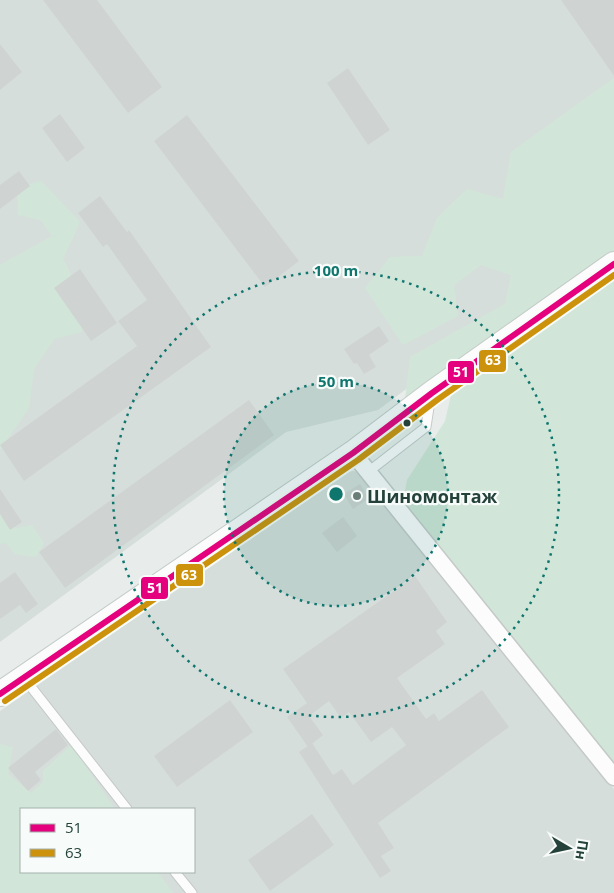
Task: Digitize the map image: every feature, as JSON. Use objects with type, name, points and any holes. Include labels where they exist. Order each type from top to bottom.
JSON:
[{"type":"main road","points":[[0,694],[353,454],[432,393],[614,264]]},
{"type":"street","points":[[353,454],[614,777]]},
{"type":"lane","points":[[368,472],[426,427],[432,393]]},
{"type":"lane","points":[[24,678],[126,808]]},
{"type":"lane","points":[[177,873],[192,893]]},
{"type":"shaded area","points":[[0,0],[614,0],[614,235],[378,410],[286,432],[0,642]]},
{"type":"shaded area","points":[[354,471],[365,478],[614,789],[614,893],[97,893],[81,873],[195,873],[195,808],[30,808],[0,769],[0,711],[339,473]]},
{"type":"green space","points":[[614,78],[614,770],[402,507],[407,480],[445,421],[454,382],[405,399],[410,357],[505,304],[511,275],[481,265],[454,285],[458,316],[403,345],[365,288],[390,257],[422,256],[437,218],[467,189],[503,199],[511,152]]},
{"type":"green space","points":[[41,181],[80,222],[63,259],[72,276],[78,294],[82,313],[82,332],[54,339],[34,369],[29,408],[0,450],[0,265],[52,236],[41,220],[18,215],[17,188]]},
{"type":"green space","points":[[0,509],[16,528],[32,525],[44,544],[36,557],[15,554],[6,543],[0,544]]},
{"type":"green space","points":[[0,744],[13,747],[8,774],[31,793],[43,782],[43,771],[71,745],[114,808],[20,808],[20,873],[159,873],[173,893],[0,893]]},
{"type":"building","points":[[43,0],[97,0],[162,87],[128,113]]},
{"type":"building","points":[[561,0],[614,0],[614,76]]},
{"type":"building","points":[[0,44],[22,72],[0,90]]},
{"type":"building","points":[[348,68],[390,130],[368,145],[327,83]]},
{"type":"building","points":[[60,114],[85,148],[67,162],[42,128]]},
{"type":"building","points":[[187,115],[299,261],[265,287],[154,141]]},
{"type":"building","points":[[19,171],[30,186],[0,209],[0,185]]},
{"type":"building","points":[[100,196],[127,232],[129,230],[211,347],[24,481],[0,445],[137,346],[118,321],[147,300],[107,244],[103,247],[78,213]]},
{"type":"building","points":[[80,269],[117,323],[91,341],[54,288]]},
{"type":"building","points":[[379,326],[389,341],[369,355],[376,367],[364,374],[357,363],[354,364],[344,349]]},
{"type":"building","points":[[249,400],[274,435],[65,588],[39,552]]},
{"type":"building","name":"Шиномонтаж","points":[[360,484],[369,498],[353,509],[344,494]]},
{"type":"building","points":[[0,489],[22,522],[10,530],[0,514]]},
{"type":"building","points":[[343,517],[357,536],[337,552],[322,533]]},
{"type":"building","points":[[15,572],[38,604],[26,613],[20,605],[0,619],[0,583]]},
{"type":"building","points":[[415,576],[447,622],[436,631],[445,644],[397,678],[426,719],[434,713],[439,721],[482,690],[509,727],[378,823],[394,848],[381,856],[391,871],[380,878],[299,752],[307,746],[287,717],[307,703],[283,669]],"holes":[[[329,701],[341,718],[349,712],[371,742],[392,727],[406,745],[353,785],[342,769],[333,775],[312,744],[323,735],[309,716]]]},
{"type":"building","points":[[230,700],[253,732],[177,787],[154,756]]},
{"type":"building","points":[[56,729],[68,745],[35,772],[41,780],[28,791],[8,768]]},
{"type":"building","points":[[312,814],[334,845],[270,891],[248,860]]},
{"type":"transit line","name":"51","points":[[0,694],[353,453],[432,393],[614,264]]},
{"type":"transit line","name":"63","points":[[5,701],[358,460],[437,400],[614,275]]},
{"type":"place","name":"Шиномонтаж","points":[[357,496]]}]
